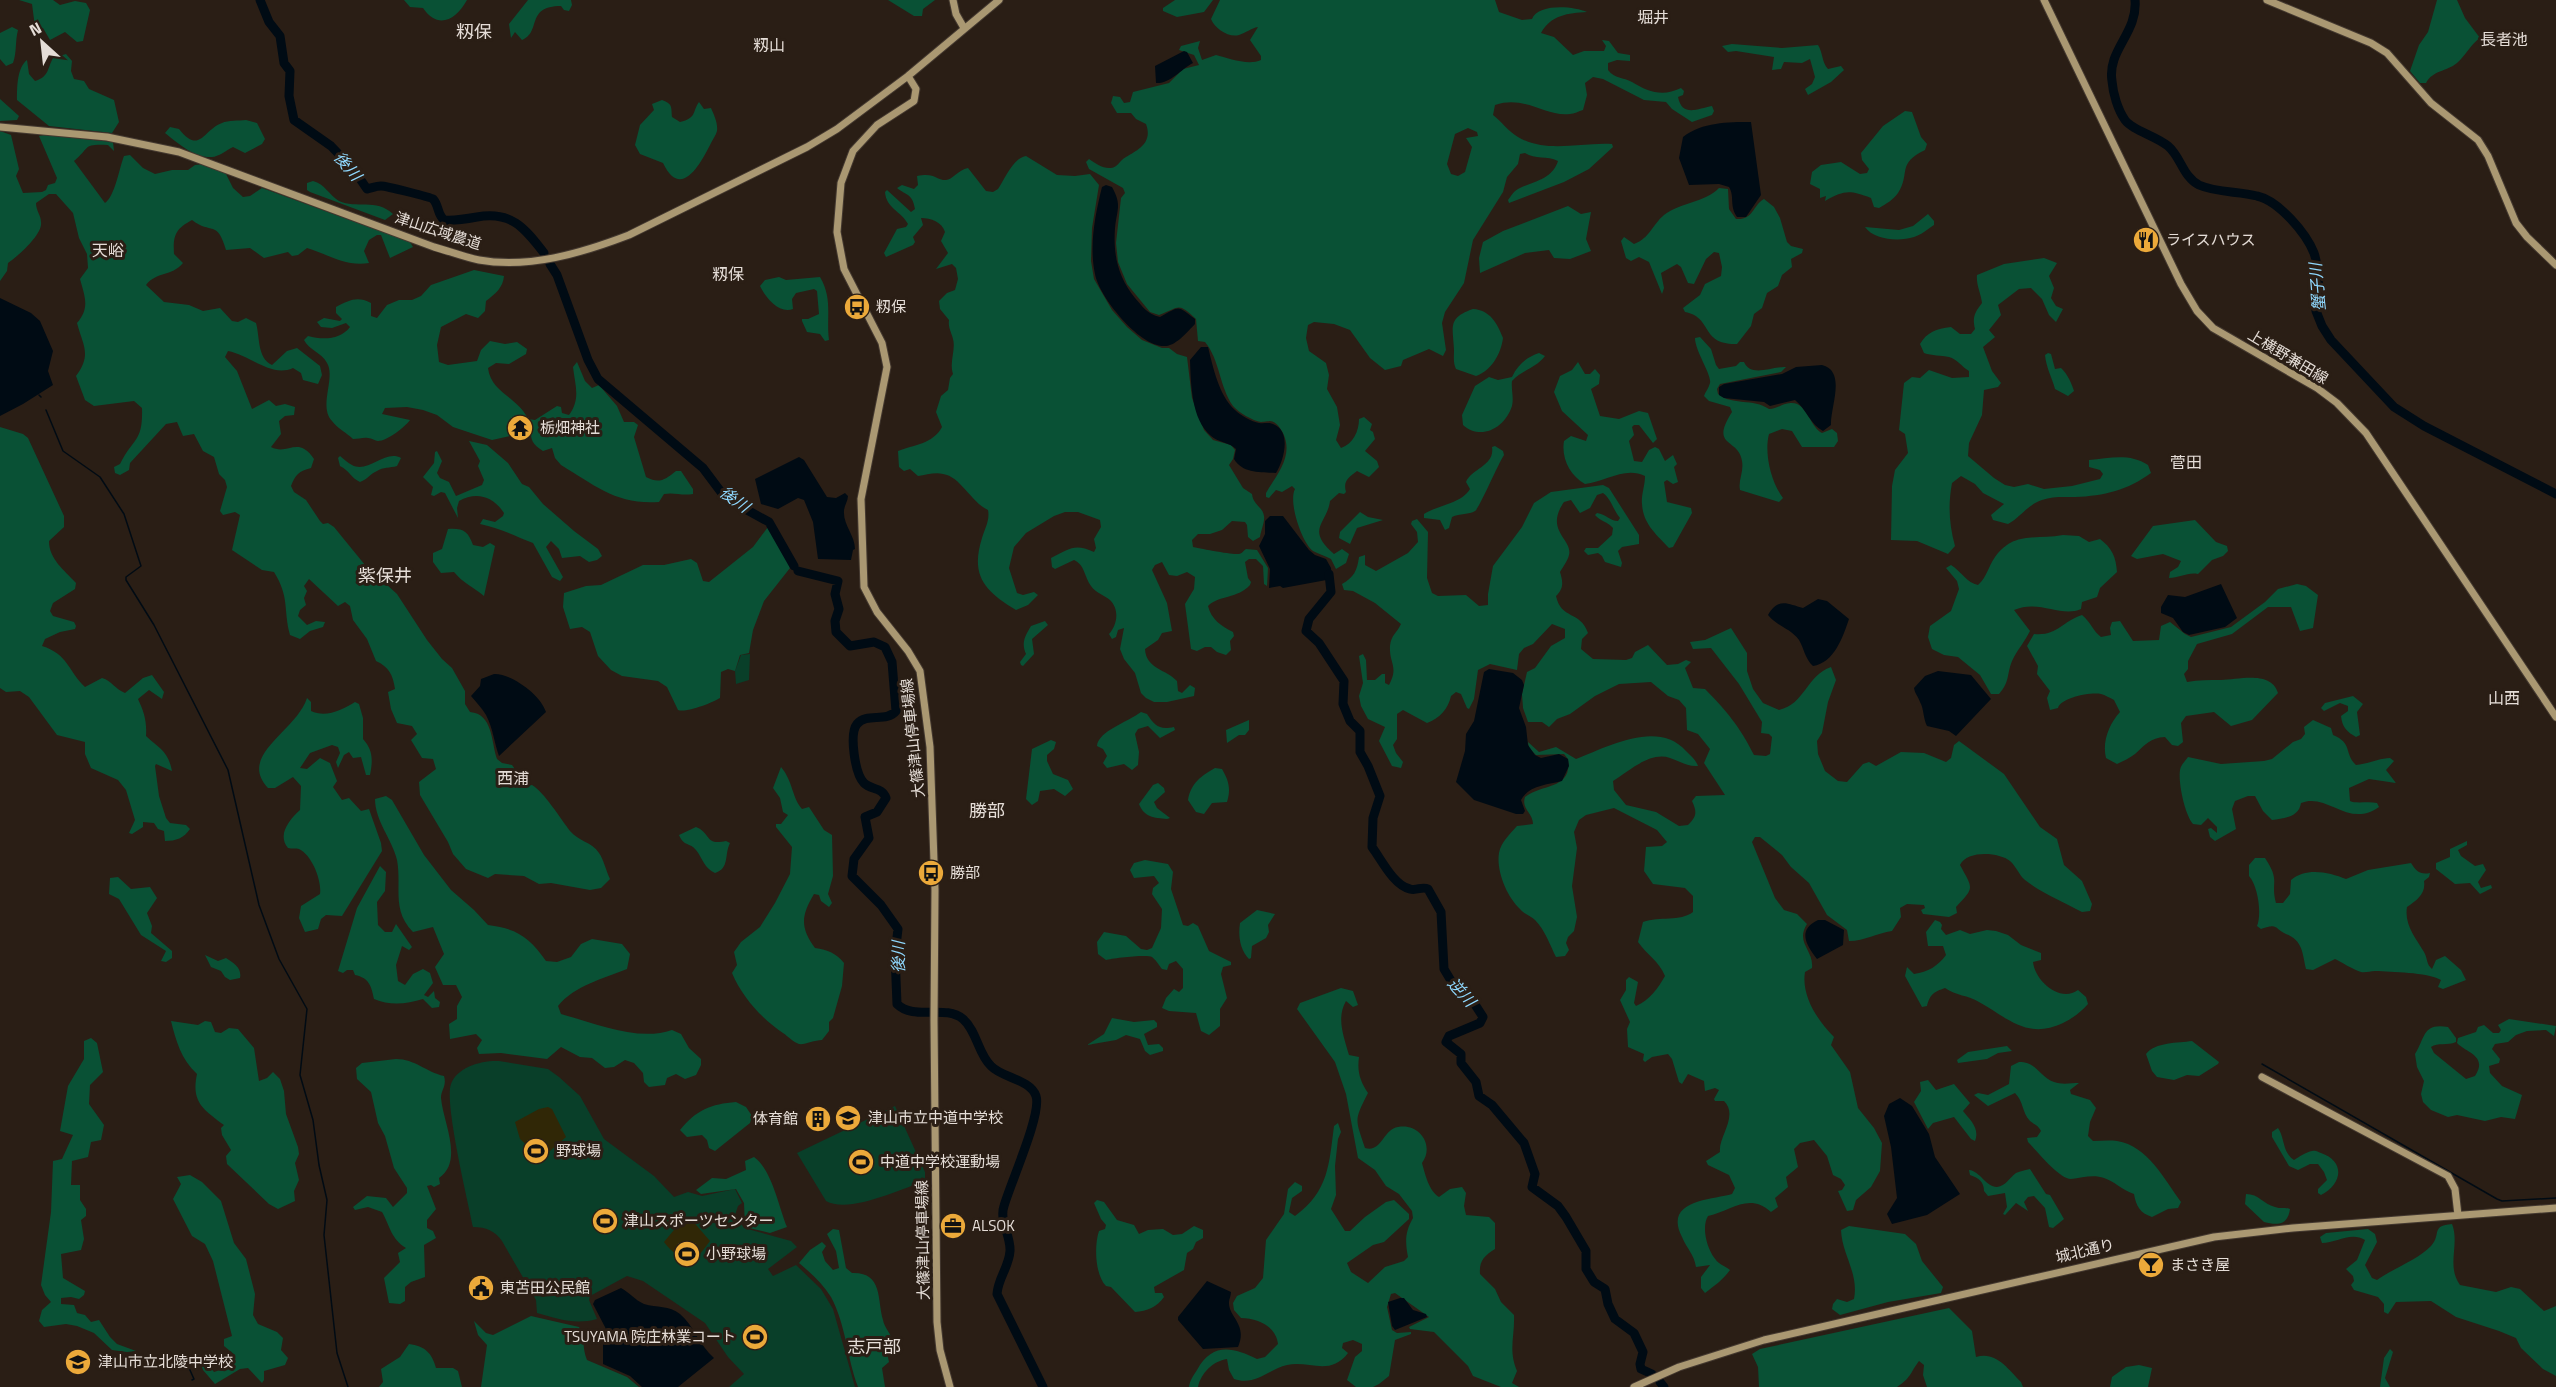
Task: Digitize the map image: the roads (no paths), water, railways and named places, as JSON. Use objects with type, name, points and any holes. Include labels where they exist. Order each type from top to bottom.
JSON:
[{"type":"main road","points":[[953,0],[956,14],[964,28]]},
{"type":"main road","points":[[908,76],[999,0]]},
{"type":"main road","name":"上横野兼田線","points":[[2043,0],[2175,274],[2197,311],[2222,334],[2317,388],[2337,403],[2367,432],[2556,717]]},
{"type":"main road","points":[[2267,0],[2371,43],[2387,53],[2420,92],[2483,146],[2516,223],[2556,265]]},
{"type":"main road","name":"津山広域農道","points":[[0,127],[107,137],[179,152],[434,247],[480,260],[516,261],[555,258],[605,245],[629,235],[816,142],[858,115],[908,76]]},
{"type":"main road","name":"大篠津山停車場線","points":[[908,76],[916,89],[914,101],[868,132],[848,161],[841,183],[837,232],[844,269],[886,355],[886,380],[862,490],[862,568],[868,597],[908,651],[922,678],[934,795],[938,1322],[940,1350],[950,1387]]},
{"type":"main road","points":[[2262,1077],[2448,1176],[2455,1190],[2458,1215]]},
{"type":"main road","name":"城北通り","points":[[1634,1387],[1679,1367],[1764,1340],[2214,1237],[2270,1230],[2556,1208]]},
{"type":"waterway","name":"後川","points":[[260,0],[269,22],[280,36],[284,63],[290,71],[289,96],[294,120],[331,146],[354,170],[367,189],[385,186],[433,199],[444,220],[489,216],[508,219],[523,229],[544,253]]},
{"type":"waterway","name":"蟹子川","points":[[2135,0],[2132,22],[2118,50],[2112,70],[2115,96],[2120,112],[2128,124],[2168,146],[2189,177],[2199,185],[2257,196],[2274,204],[2291,219],[2305,236],[2315,257],[2319,289],[2315,295],[2316,311],[2322,326],[2331,340],[2394,407],[2424,426],[2556,494]]},
{"type":"waterway","name":"後川","points":[[550,264],[557,275],[588,360],[598,379],[703,468],[721,492],[738,505],[769,522],[794,566]]},
{"type":"waterway","points":[[46,410],[63,451],[100,477],[124,514],[141,566],[126,577],[126,580],[154,625],[228,770],[259,905],[279,959],[307,1009],[300,1075],[313,1120],[319,1165],[327,1200],[324,1235],[337,1353],[348,1387]]},
{"type":"waterway","name":"後川","points":[[798,571],[838,581],[835,594],[839,609],[835,621],[836,632],[850,646],[874,642],[885,647],[892,662],[896,711],[892,715],[861,720],[853,736],[854,754],[861,778],[864,783],[882,792],[886,798],[877,812],[865,817],[869,838],[854,859],[852,876],[881,905],[898,929],[895,954],[897,1004],[912,1011],[947,1013],[963,1019],[991,1066],[1022,1082],[1033,1090],[1036,1096],[1037,1105],[1030,1133],[1003,1212],[1010,1251],[997,1294],[1043,1387]]},
{"type":"waterway","name":"逆川","points":[[1329,574],[1331,592],[1309,619],[1306,631],[1319,643],[1344,681],[1343,704],[1350,721],[1360,731],[1360,752],[1380,796],[1373,818],[1372,847],[1388,871],[1404,887],[1428,889],[1441,912],[1444,969],[1456,989],[1474,1003],[1483,1017],[1480,1023],[1449,1036],[1446,1042],[1461,1054],[1461,1063],[1476,1082],[1479,1096],[1492,1105],[1524,1143],[1535,1174],[1532,1187],[1558,1206],[1566,1217],[1586,1251],[1586,1269],[1594,1282],[1605,1289],[1608,1304],[1615,1319],[1634,1333],[1643,1352],[1641,1369],[1652,1374]]},
{"type":"waterway","points":[[2262,1064],[2497,1199],[2502,1201],[2556,1198]]},
{"type":"waterway","points":[[189,1368],[194,1379],[192,1380]]},
{"type":"waterway","name":"逆川","points":[[1660,1382],[1664,1387]]},
{"type":"place","name":"ライスハウス","points":[[2146,240]]},
{"type":"place","name":"籾保","points":[[857,307]]},
{"type":"place","name":"栃畑神社","points":[[520,428]]},
{"type":"place","name":"勝部","points":[[931,873]]},
{"type":"place","name":"津山市立中道中学校","points":[[848,1118]]},
{"type":"place","name":"体育館","points":[[818,1119]]},
{"type":"place","name":"野球場","points":[[536,1151]]},
{"type":"place","name":"中道中学校運動場","points":[[861,1162]]},
{"type":"place","name":"津山スポーツセンター","points":[[605,1221]]},
{"type":"place","name":"ALSOK","points":[[953,1226]]},
{"type":"place","name":"小野球場","points":[[687,1254]]},
{"type":"place","name":"まさき屋","points":[[2151,1265]]},
{"type":"place","name":"東苫田公民館","points":[[481,1288]]},
{"type":"place","name":"TSUYAMA 院庄林業コート","points":[[755,1337]]},
{"type":"place","name":"津山市立北陵中学校","points":[[78,1362]]},
{"type":"district","name":"堀井","points":[[1653,17]]},
{"type":"district","name":"籾保","points":[[474,32]]},
{"type":"district","name":"長者池","points":[[2504,39]]},
{"type":"district","name":"籾山","points":[[769,45]]},
{"type":"district","name":"天峪","points":[[108,250]]},
{"type":"district","name":"籾保","points":[[728,274]]},
{"type":"district","name":"菅田","points":[[2186,462]]},
{"type":"district","name":"紫保井","points":[[385,576]]},
{"type":"district","name":"山西","points":[[2504,698]]},
{"type":"district","name":"西浦","points":[[513,778]]},
{"type":"district","name":"勝部","points":[[987,811]]},
{"type":"district","name":"志戸部","points":[[874,1347]]}]
